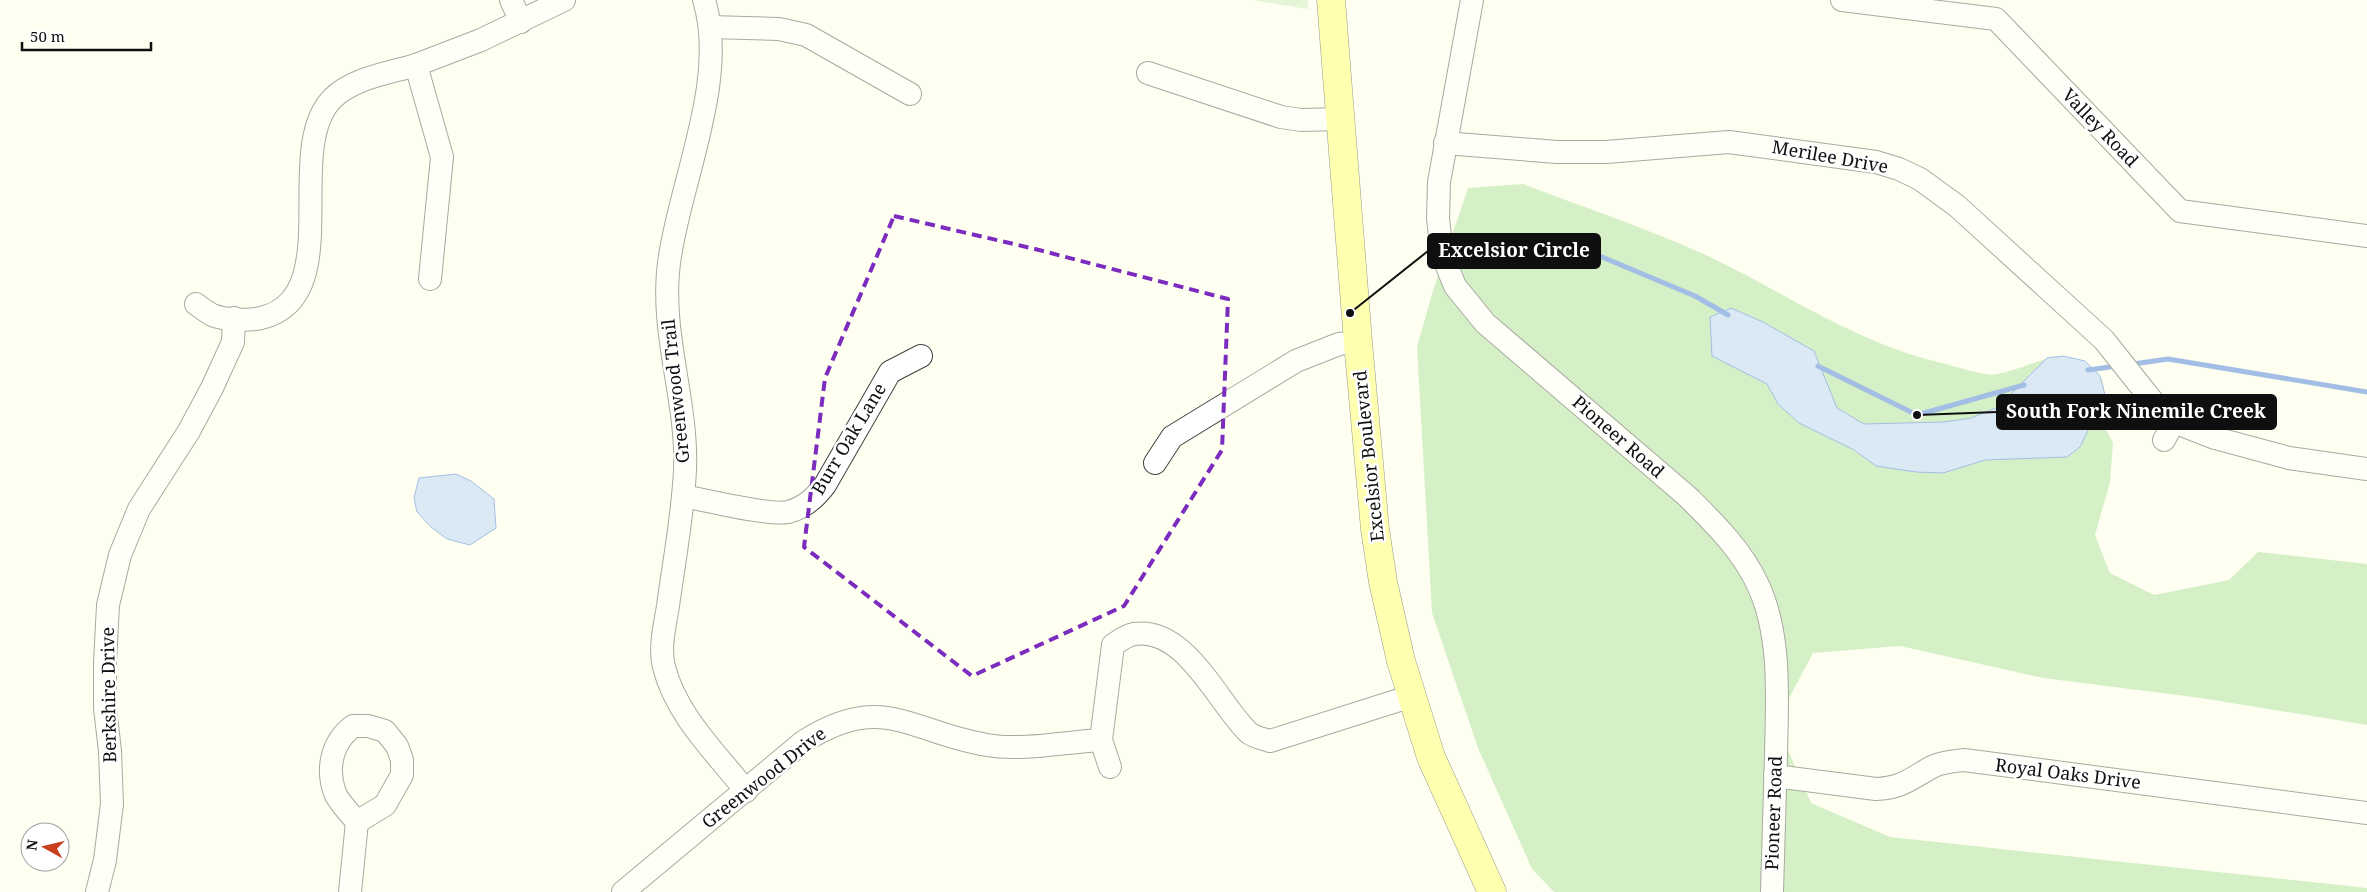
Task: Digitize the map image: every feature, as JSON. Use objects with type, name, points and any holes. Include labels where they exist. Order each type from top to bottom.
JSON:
[{"type":"main road","name":"Excelsior Boulevard","points":[[1331,0],[1358,342],[1375,529],[1383,582],[1401,661],[1431,757],[1492,892]]},
{"type":"street","points":[[511,0],[521,22]]},
{"type":"street","points":[[196,304],[212,315],[252,320],[272,315],[290,304],[297,295],[306,274],[314,142],[320,117],[332,98],[351,85],[416,65],[521,22],[564,0]]},
{"type":"street","name":"Greenwood Trail","points":[[704,0],[710,27],[710,78],[679,208],[669,268],[666,308],[684,433],[683,496],[663,640],[663,665],[671,689],[687,716],[746,791]]},
{"type":"street","name":"Pioneer Road","points":[[1472,0],[1439,182],[1438,218],[1442,254],[1456,286],[1485,324],[1688,498],[1719,528],[1743,557],[1758,584],[1771,633],[1775,670],[1772,892]]},
{"type":"street","name":"Valley Road","points":[[1842,0],[1996,19],[2180,211],[2367,236]]},
{"type":"street","points":[[710,27],[779,29],[806,35],[910,94]]},
{"type":"street","points":[[416,65],[442,157],[430,279]]},
{"type":"street","points":[[1148,73],[1281,117],[1301,120],[1340,118]]},
{"type":"street","name":"Merilee Drive","points":[[1445,144],[1557,152],[1606,152],[1729,142],[1876,162],[1899,169],[1926,183],[1957,206],[2104,340],[2154,403],[2169,431],[2215,438],[2289,458],[2367,468]]},
{"type":"street","name":"Berkshire Drive","points":[[97,892],[105,860],[112,804],[105,681],[108,605],[120,555],[139,509],[189,432],[212,388],[233,342],[234,318]]},
{"type":"street","points":[[1155,463],[1172,437],[1296,361],[1339,344],[1358,342]]},
{"type":"street","name":"Burr Oak Lane","points":[[683,496],[771,512],[787,512],[803,507],[816,497],[825,485],[890,372],[921,356]]},
{"type":"street","points":[[1110,767],[1101,740],[1113,644],[1133,634],[1151,635],[1172,644],[1190,658],[1250,734],[1270,741],[1412,696]]},
{"type":"street","name":"Greenwood Drive","points":[[623,892],[803,742],[828,726],[854,717],[883,717],[911,722],[988,746],[1009,747],[1101,740]]},
{"type":"street","name":"Royal Oaks Drive","points":[[1775,776],[1876,789],[1893,788],[1908,782],[1935,766],[1964,760],[2367,813]]},
{"type":"street","points":[[350,892],[357,822]]},
{"type":"highlighted area","points":[[894,216],[1035,249],[1228,299],[1222,450],[1124,606],[972,676],[804,547],[825,378]]},
{"type":"green space","points":[[1251,0],[1308,0],[1308,9]]},
{"type":"green space","points":[[1523,184],[1638,227],[1706,255],[1850,330],[1910,354],[1970,371],[1992,375],[2059,357],[2084,362],[2096,371],[2102,381],[2104,391],[2098,413],[2113,443],[2110,482],[2095,535],[2110,573],[2154,595],[2229,580],[2258,552],[2367,564],[2367,725],[2201,698],[2043,678],[1900,646],[1813,653],[1776,723],[1811,803],[1890,837],[2367,888],[2367,892],[1554,892],[1532,869],[1478,748],[1432,613],[1417,347],[1432,294],[1468,188]]},
{"type":"water","points":[[1731,308],[1763,322],[1814,351],[1837,408],[1864,424],[1944,422],[1971,418],[1998,407],[2047,358],[2063,356],[2085,361],[2100,376],[2105,395],[2080,447],[2067,457],[1985,460],[1943,473],[1916,472],[1876,466],[1854,450],[1799,423],[1778,404],[1767,384],[1712,356],[1710,317]]},
{"type":"water","points":[[456,474],[471,481],[494,499],[496,528],[470,545],[447,539],[431,527],[417,512],[414,498],[419,478]]},
{"type":"waterway","points":[[1583,249],[1695,296],[1728,315]]},
{"type":"waterway","points":[[2133,364],[2168,359],[2367,392]]},
{"type":"waterway","points":[[1818,366],[1917,415],[2024,385]]},
{"type":"waterway","points":[[2088,370],[2117,366]]},
{"type":"place","name":"Excelsior Circle","points":[[1350,313]]},
{"type":"place","name":"South Fork Ninemile Creek","points":[[1917,415]]}]
